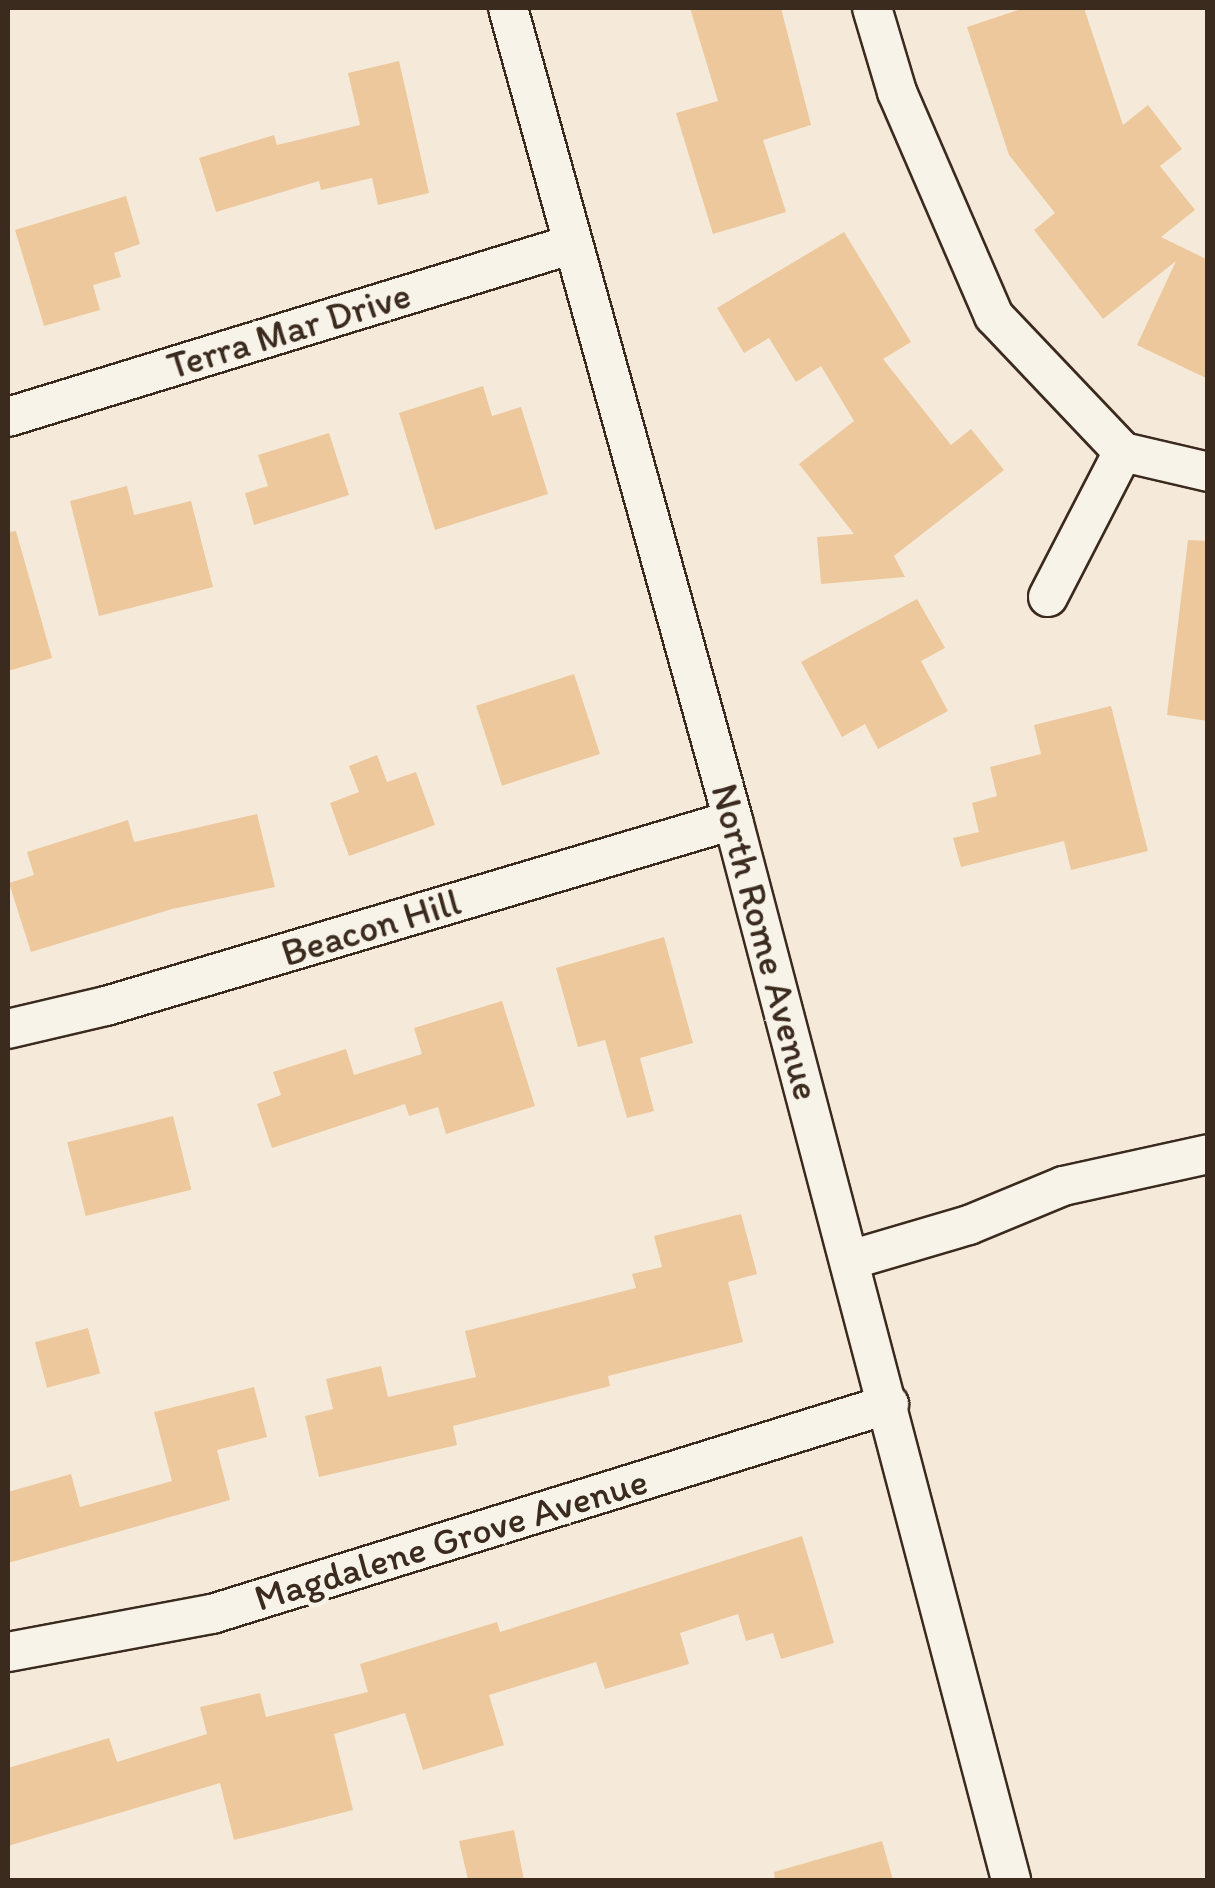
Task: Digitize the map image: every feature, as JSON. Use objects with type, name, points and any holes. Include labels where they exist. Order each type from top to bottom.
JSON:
[{"type":"street","name":"North Rome Avenue","points":[[508,8],[570,245],[733,820],[1011,1880]]},
{"type":"street","points":[[872,8],[897,92],[994,316],[1123,452],[1208,472]]},
{"type":"street","name":"Terra Mar Drive","points":[[8,416],[570,245]]},
{"type":"street","points":[[1048,597],[1123,452]]},
{"type":"street","name":"Beacon Hill","points":[[8,1029],[106,1006],[733,820]]},
{"type":"street","points":[[850,1260],[968,1225],[1063,1186],[1208,1154]]},
{"type":"street","name":"Magdalene Grove Avenue","points":[[8,1652],[212,1614],[889,1404]]},
{"type":"building","points":[[690,8],[781,8],[811,125],[763,140],[786,212],[713,234],[676,113],[718,101]]},
{"type":"building","points":[[1024,8],[1084,8],[1123,125],[1148,105],[1182,149],[1160,166],[1195,210],[1161,237],[1208,260],[1208,379],[1137,345],[1176,261],[1103,319],[1034,230],[1055,213],[1009,155],[967,27]]},
{"type":"building","points":[[399,61],[429,193],[378,205],[372,178],[321,190],[319,181],[216,212],[199,158],[274,135],[277,145],[360,125],[348,73]]},
{"type":"building","points":[[126,196],[140,244],[114,253],[121,277],[93,285],[100,310],[44,326],[15,230]]},
{"type":"building","points":[[844,232],[911,342],[883,359],[951,445],[971,429],[1004,470],[894,556],[905,577],[821,584],[817,537],[854,534],[799,464],[854,421],[821,366],[796,382],[769,338],[744,353],[717,308]]},
{"type":"building","points":[[483,386],[492,416],[521,407],[548,494],[435,530],[399,413]]},
{"type":"building","points":[[329,433],[349,495],[254,525],[245,493],[268,486],[258,455]]},
{"type":"building","points":[[127,486],[134,515],[191,501],[213,587],[99,616],[70,501]]},
{"type":"building","points":[[16,531],[52,658],[8,671],[8,532]]},
{"type":"building","points":[[1188,540],[1208,541],[1208,721],[1167,715]]},
{"type":"building","points":[[917,599],[945,648],[921,661],[948,711],[878,749],[865,724],[842,737],[801,662]]},
{"type":"building","points":[[574,674],[600,754],[502,786],[476,706]]},
{"type":"building","points":[[1111,706],[1148,851],[1071,870],[1064,841],[961,867],[953,838],[979,832],[972,803],[997,796],[990,767],[1041,754],[1034,725]]},
{"type":"building","points":[[377,755],[387,782],[416,772],[435,825],[349,856],[330,803],[359,792],[349,766]]},
{"type":"building","points":[[257,814],[275,887],[172,909],[31,952],[9,883],[34,875],[27,852],[128,820],[134,842]]},
{"type":"building","points":[[664,937],[693,1043],[640,1058],[654,1111],[627,1118],[605,1040],[578,1047],[556,968]]},
{"type":"building","points":[[502,1001],[535,1106],[446,1134],[438,1107],[409,1116],[405,1104],[272,1148],[257,1104],[281,1095],[273,1072],[346,1049],[354,1075],[422,1054],[414,1028]]},
{"type":"building","points":[[173,1116],[191,1190],[86,1216],[67,1142]]},
{"type":"building","points":[[741,1214],[757,1274],[728,1282],[743,1342],[608,1376],[610,1386],[453,1426],[457,1445],[319,1477],[305,1416],[333,1409],[326,1379],[381,1366],[388,1397],[476,1377],[465,1331],[636,1288],[632,1274],[662,1267],[654,1236]]},
{"type":"building","points":[[88,1328],[100,1373],[47,1388],[35,1342]]},
{"type":"building","points":[[254,1387],[267,1437],[217,1450],[230,1500],[8,1563],[8,1492],[71,1474],[80,1507],[172,1481],[154,1412]]},
{"type":"building","points":[[802,1536],[834,1643],[781,1659],[773,1633],[746,1641],[738,1614],[680,1633],[689,1664],[605,1689],[596,1662],[489,1695],[504,1745],[423,1770],[405,1713],[334,1734],[353,1810],[234,1840],[220,1783],[8,1846],[8,1768],[109,1738],[117,1762],[207,1734],[200,1707],[260,1693],[266,1717],[368,1692],[360,1664],[497,1622],[500,1632]]},
{"type":"building","points":[[514,1830],[524,1880],[468,1880],[459,1841]]},
{"type":"building","points":[[882,1841],[893,1880],[775,1880],[774,1872]]}]
